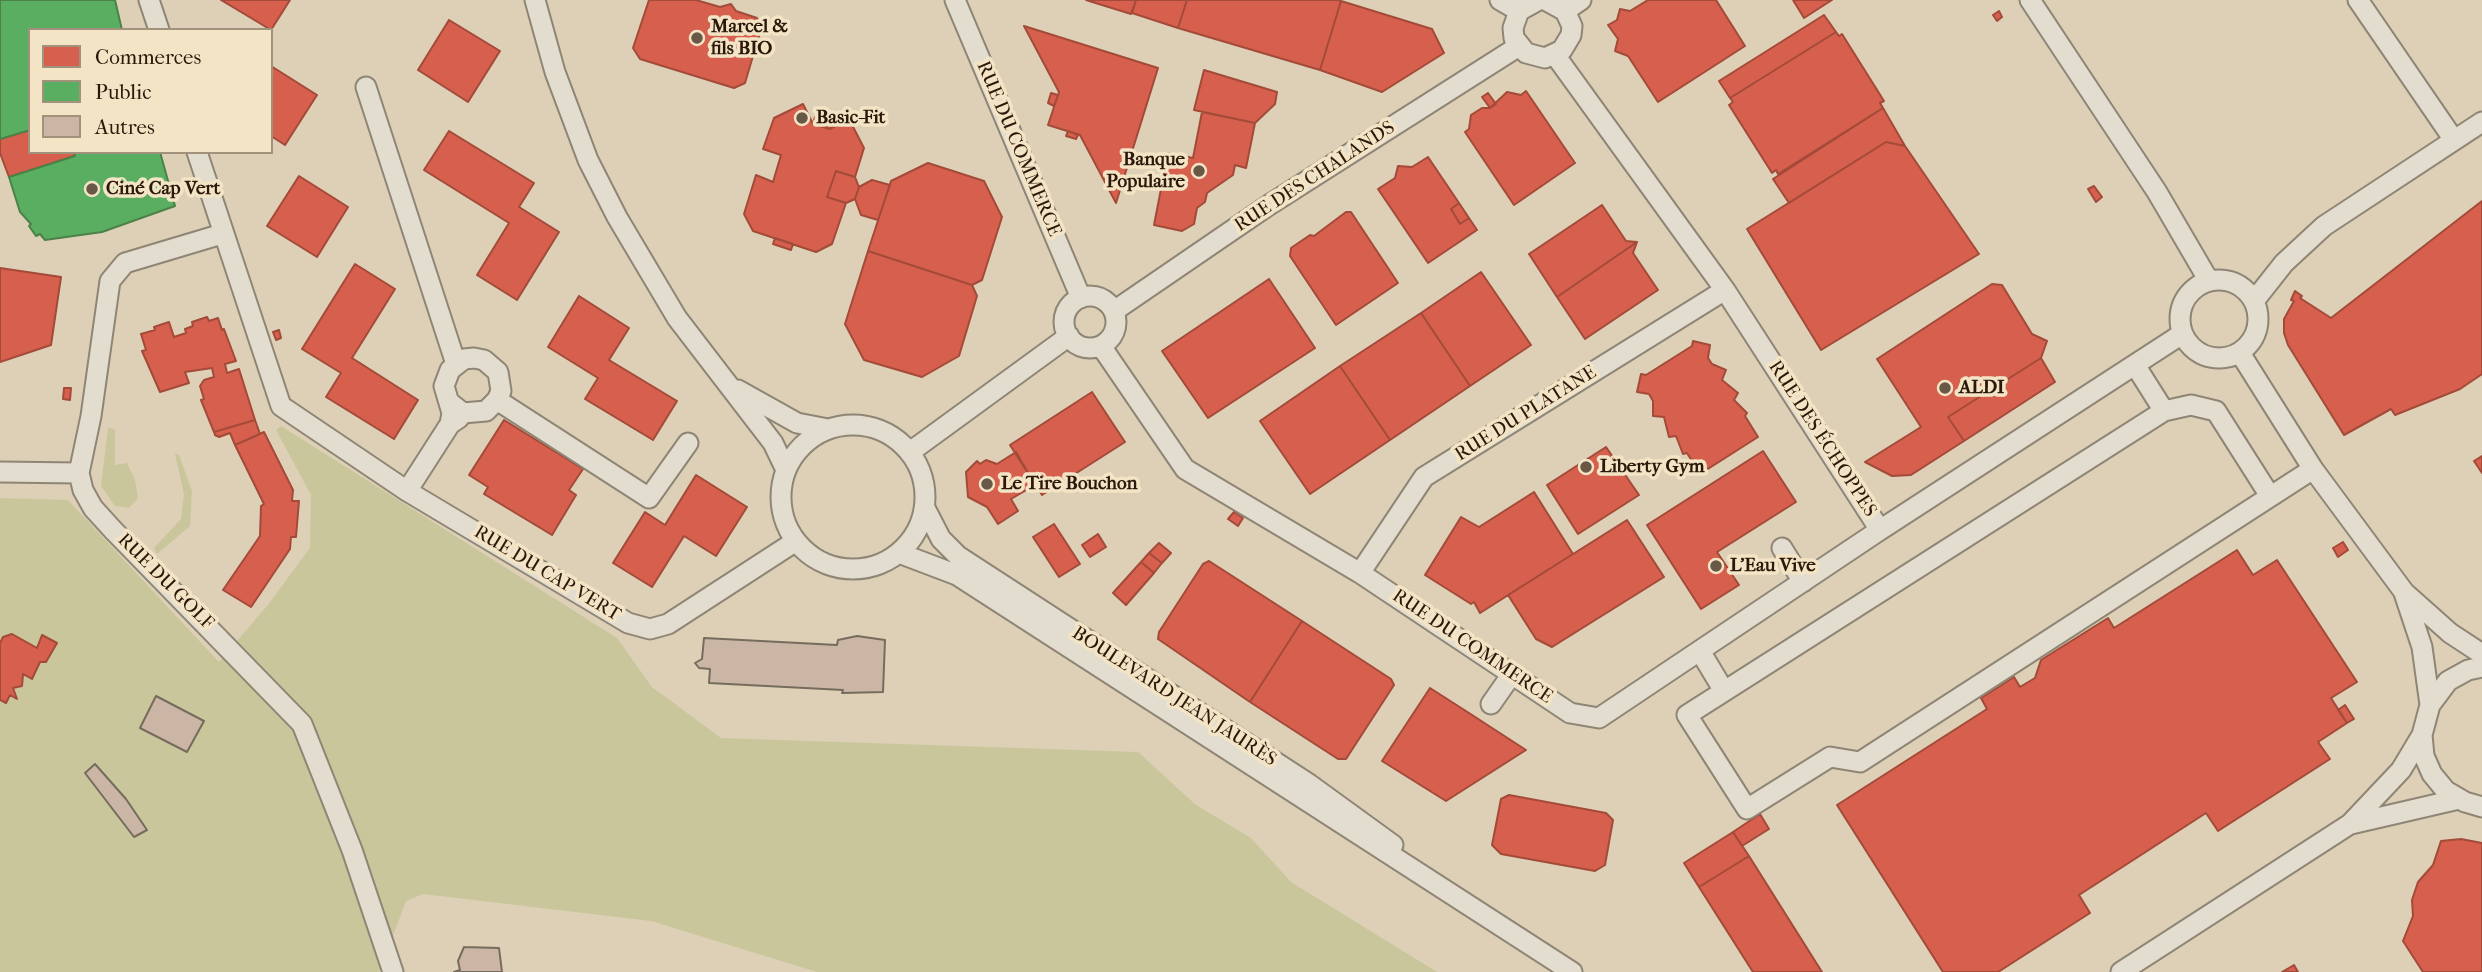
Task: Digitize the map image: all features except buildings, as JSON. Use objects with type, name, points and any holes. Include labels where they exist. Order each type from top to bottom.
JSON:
[{"type":"street","points":[[149,0],[158,28]]},
{"type":"street","points":[[534,0],[555,72],[588,160],[617,218],[677,318],[773,443],[786,470]]},
{"type":"street","name":"RUE DU COMMERCE","points":[[955,0],[1081,298]]},
{"type":"street","points":[[1500,0],[1519,11]]},
{"type":"street","points":[[1539,0],[1519,11],[1513,28],[1519,46],[1535,57],[1555,55],[1562,50],[1571,35],[1573,5],[1545,0]]},
{"type":"street","points":[[2030,0],[2157,192],[2210,281]]},
{"type":"street","points":[[2358,0],[2454,141]]},
{"type":"street","name":"RUE DES CHALANDS","points":[[1114,311],[1269,205],[1519,46]]},
{"type":"street","name":"RUE DES ÉCHOPPES","points":[[1555,55],[1725,290],[1881,530],[2182,334]]},
{"type":"street","points":[[366,88],[456,364]]},
{"type":"street","points":[[2254,301],[2284,263],[2325,226],[2482,122]]},
{"type":"street","name":"RUE DU CAP VERT","points":[[198,154],[281,406],[407,491],[628,623],[650,629],[668,624],[796,541]]},
{"type":"street","points":[[0,472],[79,473],[91,416],[110,281],[125,263],[222,234]]},
{"type":"street","points":[[2210,281],[2235,283],[2254,301],[2258,312],[2255,335],[2240,353],[2227,358],[2200,354],[2182,334],[2181,307],[2197,286],[2210,281]]},
{"type":"street","name":"RUE DU PLATANE","points":[[1360,573],[1424,477],[1725,290]]},
{"type":"street","points":[[1096,297],[1114,311],[1116,327],[1113,335],[1101,346],[1087,348],[1069,336],[1066,314],[1081,298],[1096,297]]},
{"type":"street","points":[[910,452],[1069,336]]},
{"type":"street","name":"RUE DU COMMERCE","points":[[1101,346],[1185,469],[1360,573],[1570,713],[1599,718],[1881,530]]},
{"type":"street","points":[[2240,353],[2313,469],[2404,592],[2450,633],[2482,654]]},
{"type":"street","points":[[407,491],[450,424],[471,414],[486,411],[497,400],[501,382],[492,365],[474,358],[456,364],[450,370],[444,386],[450,402],[450,424]]},
{"type":"street","points":[[2135,365],[2164,411]]},
{"type":"street","points":[[728,384],[797,423],[828,429]]},
{"type":"street","points":[[497,400],[649,498],[688,443]]},
{"type":"street","points":[[450,402],[463,413],[471,414]]},
{"type":"street","points":[[2270,496],[2216,411],[2191,405],[2164,411],[1687,715],[1747,808],[1830,757],[1860,762],[2313,469]]},
{"type":"street","points":[[850,424],[873,427],[893,436],[910,452],[923,478],[925,508],[916,532],[899,553],[879,564],[856,569],[834,567],[813,557],[796,541],[782,507],[781,488],[786,470],[796,453],[810,439],[828,429],[850,424]]},
{"type":"street","name":"RUE DU GOLF","points":[[79,473],[83,490],[93,508],[302,724],[348,838],[393,972]]},
{"type":"street","name":"BOULEVARD JEAN JAURÈS","points":[[925,508],[941,539],[958,556],[1309,784],[1403,852],[1431,883]]},
{"type":"street","points":[[1782,548],[1803,582]]},
{"type":"street","name":"BOULEVARD JEAN JAURÈS","points":[[899,553],[957,575],[1572,972]]},
{"type":"street","points":[[2404,592],[2422,647],[2430,705]]},
{"type":"street","points":[[1700,650],[1724,691]]},
{"type":"street","points":[[2121,972],[2350,824],[2401,769],[2422,735],[2430,705],[2448,681],[2468,670],[2482,667]]},
{"type":"street","points":[[1491,704],[1512,674]]},
{"type":"street","points":[[2422,735],[2424,756],[2432,774],[2446,791],[2482,807]]},
{"type":"street","points":[[2350,824],[2459,799]]},
{"type":"shaded area","points":[[281,426],[617,638],[652,687],[721,738],[1138,752],[1196,805],[1251,838],[1291,882],[1437,972],[817,972],[651,921],[423,894],[406,901],[379,972],[0,972],[0,498],[68,500],[219,662],[267,606],[310,548],[311,495],[276,430]]},
{"type":"shaded area","points":[[108,428],[115,429],[115,465],[127,463],[135,480],[138,498],[129,508],[115,506],[101,486]]},
{"type":"shaded area","points":[[175,454],[179,455],[192,491],[190,526],[157,554],[154,548],[181,519],[184,494]]},
{"type":"place","name":"Marcel & fils BIO","points":[[697,38]]},
{"type":"place","name":"Basic-Fit","points":[[802,118]]},
{"type":"place","name":"Banque Populaire","points":[[1199,171]]},
{"type":"place","name":"Ciné Cap Vert","points":[[92,189]]},
{"type":"place","name":"ALDI","points":[[1945,388]]},
{"type":"place","name":"Liberty Gym","points":[[1586,467]]},
{"type":"place","name":"Le Tire Bouchon","points":[[987,484]]},
{"type":"place","name":"L'Eau Vive","points":[[1716,566]]}]
